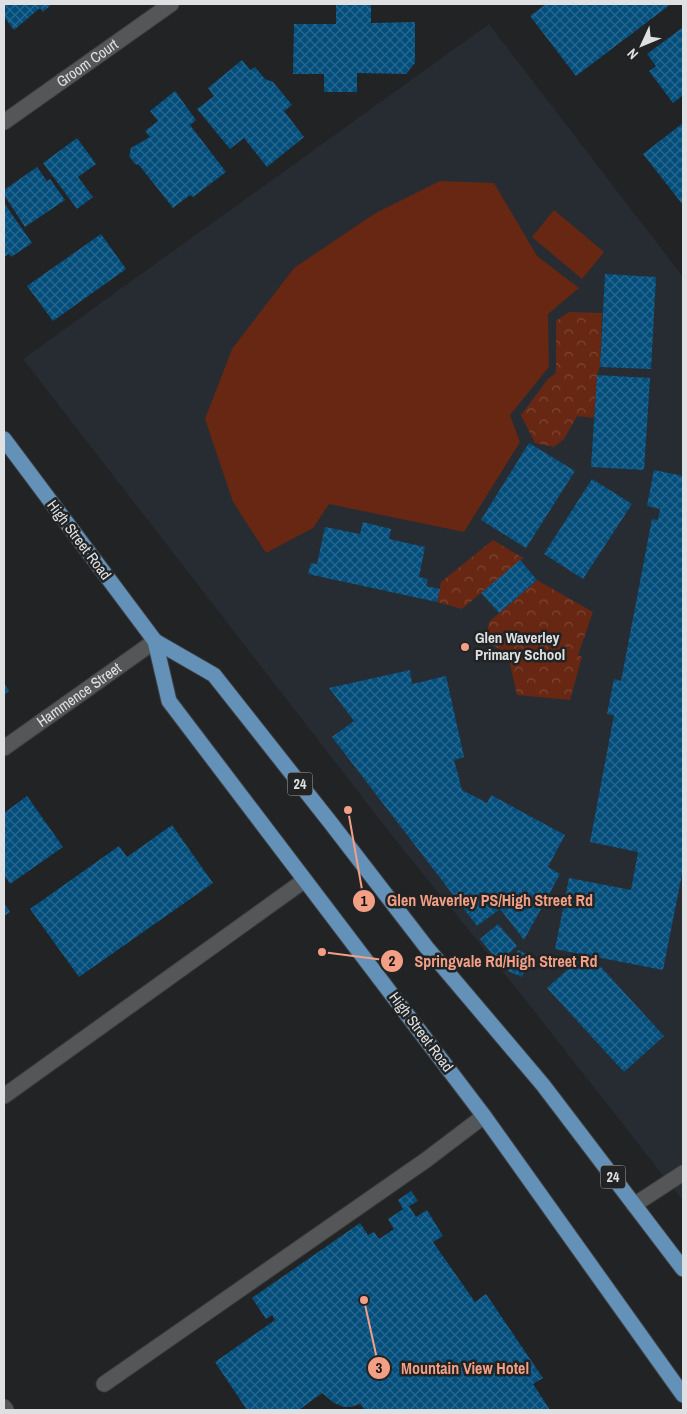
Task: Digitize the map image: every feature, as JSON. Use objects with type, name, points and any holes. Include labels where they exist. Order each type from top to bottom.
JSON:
[{"type":"main road","name":"High Street Road","points":[[4,439],[154,641],[169,701],[484,1116],[683,1395]]},
{"type":"main road","name":"High Street Road","points":[[154,641],[214,675],[427,948],[543,1085],[683,1269]]},
{"type":"street","name":"Groom Court","points":[[4,122],[171,4]]},
{"type":"street","name":"Hammence Street","points":[[4,748],[154,641]]},
{"type":"street","points":[[4,1096],[305,880]]},
{"type":"street","points":[[104,1384],[426,1160],[484,1116]]},
{"type":"street","points":[[634,1205],[683,1173]]},
{"type":"shaded area","name":"Glen Waverley Primary School","points":[[489,24],[683,277],[683,1201],[516,988],[397,842],[23,359]]},
{"type":"green space","points":[[440,181],[494,183],[537,256],[579,288],[548,314],[549,367],[510,415],[520,442],[464,532],[329,504],[313,528],[266,553],[233,502],[205,419],[232,349],[294,268],[374,214]]},
{"type":"green space","points":[[554,210],[604,252],[582,279],[532,237]]},
{"type":"green space","points":[[569,312],[602,313],[600,367],[597,375],[594,418],[577,416],[564,439],[554,447],[535,443],[521,415],[548,379],[556,373],[556,321]]},
{"type":"green space","points":[[493,540],[523,558],[462,609],[437,602],[441,582]]},
{"type":"green space","points":[[537,580],[593,612],[578,655],[582,657],[570,700],[517,695],[508,655],[485,640],[489,622]]},
{"type":"building","points":[[4,4],[52,4],[43,12],[40,8],[14,30],[4,17]]},
{"type":"building","points":[[336,4],[371,4],[371,23],[415,22],[415,63],[406,74],[357,73],[357,92],[324,92],[324,74],[293,74],[294,24],[336,24]]},
{"type":"building","points":[[546,4],[671,4],[576,76],[530,16]]},
{"type":"building","points":[[682,28],[683,95],[673,103],[649,71],[656,66],[647,54]]},
{"type":"building","points":[[242,60],[250,70],[255,67],[265,79],[273,82],[292,105],[284,111],[304,137],[267,167],[244,138],[230,149],[197,109],[214,96],[208,88]]},
{"type":"building","points":[[175,91],[196,120],[190,125],[226,172],[193,197],[190,195],[173,208],[139,165],[135,164],[129,156],[131,148],[150,137],[145,131],[158,121],[150,111]]},
{"type":"building","points":[[683,123],[683,205],[643,154]]},
{"type":"building","points":[[77,138],[96,164],[78,177],[93,197],[77,209],[43,163]]},
{"type":"building","points":[[37,167],[47,181],[50,179],[65,200],[25,227],[4,195],[4,190]]},
{"type":"building","points":[[4,203],[32,243],[11,257],[9,254],[4,257]]},
{"type":"building","points":[[101,234],[126,269],[53,321],[27,286]]},
{"type":"building","points":[[605,274],[656,277],[651,369],[600,367]]},
{"type":"building","points":[[597,375],[650,378],[644,470],[591,467]]},
{"type":"building","points":[[529,443],[575,471],[526,548],[481,520]]},
{"type":"building","points":[[654,470],[683,476],[683,869],[663,970],[555,949],[569,878],[631,890],[638,852],[590,842],[614,715],[607,714],[614,679],[621,681],[652,519],[658,520],[660,509],[647,506]]},
{"type":"building","points":[[592,479],[632,504],[583,579],[544,554]]},
{"type":"building","points":[[363,522],[391,529],[389,539],[425,547],[419,577],[428,579],[426,586],[440,589],[437,602],[308,574],[311,563],[317,564],[325,527],[360,534]]},
{"type":"building","points":[[520,560],[537,580],[499,613],[481,593]]},
{"type":"building","points":[[410,670],[412,684],[446,676],[464,757],[454,760],[462,790],[487,803],[491,795],[565,835],[548,867],[560,874],[524,940],[500,909],[477,926],[332,737],[354,721],[329,688]]},
{"type":"building","points":[[4,683],[9,691],[4,695]]},
{"type":"building","points":[[27,796],[63,847],[10,884],[4,875],[4,830],[6,829],[4,826],[4,813]]},
{"type":"building","points":[[172,825],[213,883],[79,977],[30,909],[119,846],[127,857]]},
{"type":"building","points":[[4,903],[10,912],[4,916]]},
{"type":"building","points":[[498,924],[517,946],[499,962],[480,939]]},
{"type":"building","points":[[518,950],[528,955],[523,965],[526,967],[522,977],[508,971]]},
{"type":"building","points":[[577,961],[601,967],[664,1036],[624,1072],[547,988]]},
{"type":"building","points":[[411,1191],[418,1201],[409,1206],[416,1217],[427,1210],[443,1236],[433,1242],[475,1302],[486,1294],[543,1378],[533,1384],[550,1410],[365,1410],[360,1404],[344,1407],[334,1403],[322,1393],[299,1410],[247,1410],[215,1362],[275,1320],[272,1315],[266,1319],[252,1298],[360,1223],[368,1235],[374,1232],[379,1239],[394,1229],[388,1219],[403,1209],[398,1200]]},
{"type":"place","name":"Glen Waverley Primary School","points":[[465,647]]},
{"type":"place","name":"Glen Waverley PS/High Street Rd","points":[[348,810]]},
{"type":"place","name":"Springvale Rd/High Street Rd","points":[[322,952]]},
{"type":"place","name":"Mountain View Hotel","points":[[364,1300]]}]
